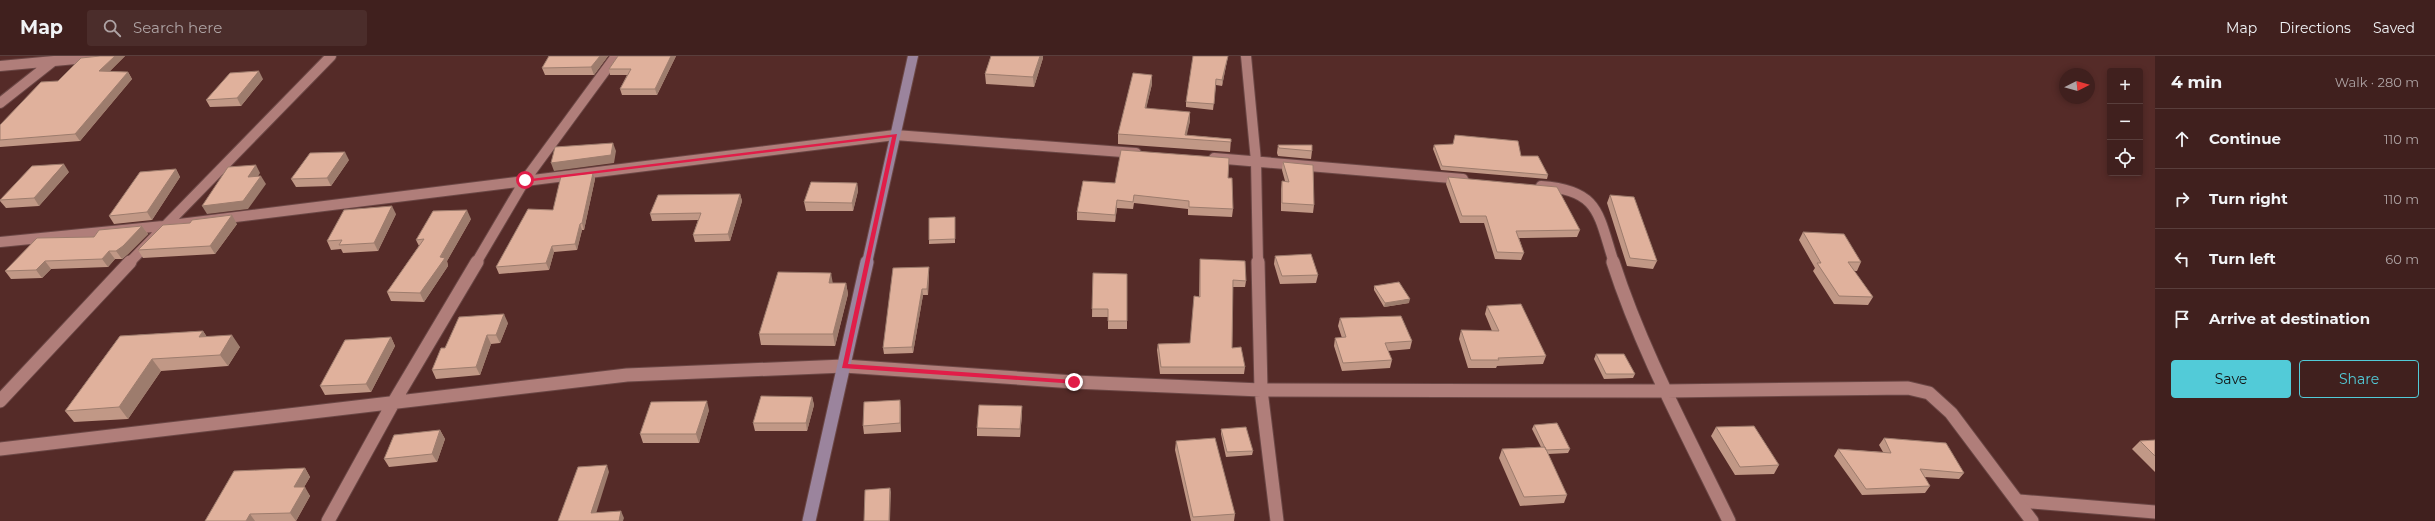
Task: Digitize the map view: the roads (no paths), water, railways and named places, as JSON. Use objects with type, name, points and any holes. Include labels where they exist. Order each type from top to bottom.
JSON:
[{"type":"street","points":[[0,66],[56,59],[108,56]]},
{"type":"street","points":[[0,401],[163,226],[331,56]]},
{"type":"street","points":[[328,521],[392,405],[525,180],[616,56]]},
{"type":"street","points":[[809,521],[913,56]]},
{"type":"street","points":[[1246,56],[1256,161],[1261,390],[1277,521]]},
{"type":"street","points":[[0,103],[56,59]]},
{"type":"street","points":[[0,242],[163,226],[895,135],[1146,153]]},
{"type":"street","points":[[1201,157],[1478,180]]},
{"type":"street","points":[[1533,185],[1557,187],[1583,195],[1597,210],[1624,295],[1666,391],[1730,521]]},
{"type":"street","points":[[0,449],[392,405],[627,375],[844,366],[1074,382],[1261,390],[1666,391],[1908,388],[1929,393],[1945,407],[2019,501],[2032,521]]},
{"type":"street","points":[[2019,501],[2155,512]]}]
